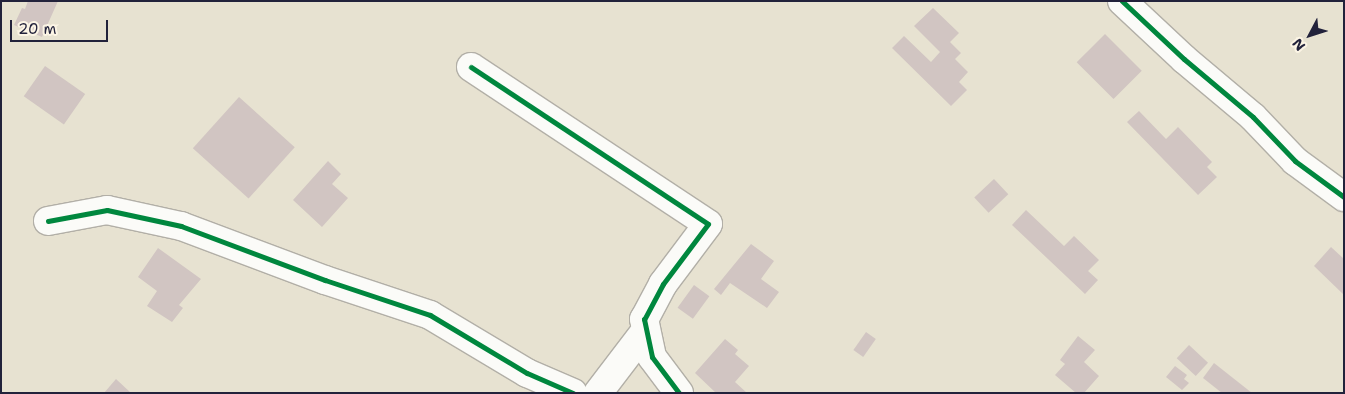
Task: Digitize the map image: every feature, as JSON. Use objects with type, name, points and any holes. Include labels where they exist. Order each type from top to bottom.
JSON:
[{"type":"street","points":[[1122,1],[1184,59],[1253,117],[1295,161],[1344,196]]},
{"type":"street","points":[[471,67],[708,224],[663,284],[644,319],[652,357],[679,393]]},
{"type":"street","points":[[48,221],[107,210],[181,226],[325,280],[430,315],[527,373],[573,393]]},
{"type":"street","points":[[598,393],[646,330]]},
{"type":"building","points":[[28,1],[58,1],[42,37],[14,25],[22,8],[25,9]]},
{"type":"building","points":[[933,8],[959,33],[950,42],[961,53],[955,59],[968,72],[959,82],[967,90],[951,106],[892,48],[904,36],[931,62],[940,52],[914,26]]},
{"type":"building","points":[[1105,34],[1142,71],[1113,99],[1077,62]]},
{"type":"building","points":[[45,66],[85,94],[64,124],[24,96]]},
{"type":"building","points":[[239,97],[295,147],[249,198],[193,148]]},
{"type":"building","points":[[1139,111],[1166,139],[1178,127],[1212,162],[1207,167],[1217,177],[1198,195],[1127,122]]},
{"type":"building","points":[[328,161],[341,174],[332,184],[348,198],[322,227],[293,200]]},
{"type":"building","points":[[994,179],[1008,194],[989,213],[974,197]]},
{"type":"building","points":[[1026,210],[1064,246],[1074,236],[1099,260],[1088,271],[1098,280],[1085,294],[1012,225]]},
{"type":"building","points":[[751,244],[774,261],[761,279],[779,292],[767,308],[730,283],[721,295],[714,289]]},
{"type":"building","points":[[1331,247],[1344,259],[1344,295],[1314,266]]},
{"type":"building","points":[[158,248],[201,279],[179,305],[183,308],[172,322],[147,306],[157,291],[138,277]]},
{"type":"building","points":[[694,285],[709,296],[693,319],[678,308]]},
{"type":"building","points":[[866,332],[876,339],[863,357],[853,350]]},
{"type":"building","points":[[1078,336],[1095,350],[1084,362],[1099,376],[1084,393],[1076,393],[1055,375],[1065,364],[1060,360]]},
{"type":"building","points":[[725,339],[738,350],[735,354],[749,366],[735,382],[747,393],[716,393],[695,373]]},
{"type":"building","points":[[1189,345],[1208,363],[1196,376],[1177,358]]},
{"type":"building","points":[[1214,363],[1252,393],[1222,393],[1203,378]]},
{"type":"building","points":[[1175,366],[1187,375],[1184,379],[1189,383],[1182,390],[1166,377]]},
{"type":"building","points":[[116,379],[131,393],[104,393]]},
{"type":"cycle path","points":[[1122,1],[1184,59],[1253,117],[1295,161],[1344,197]]},
{"type":"cycle path","points":[[471,67],[708,224],[663,284],[644,319],[652,357],[679,393]]},
{"type":"cycle path","points":[[48,221],[107,210],[181,226],[325,280],[430,315],[527,373],[573,393]]}]
